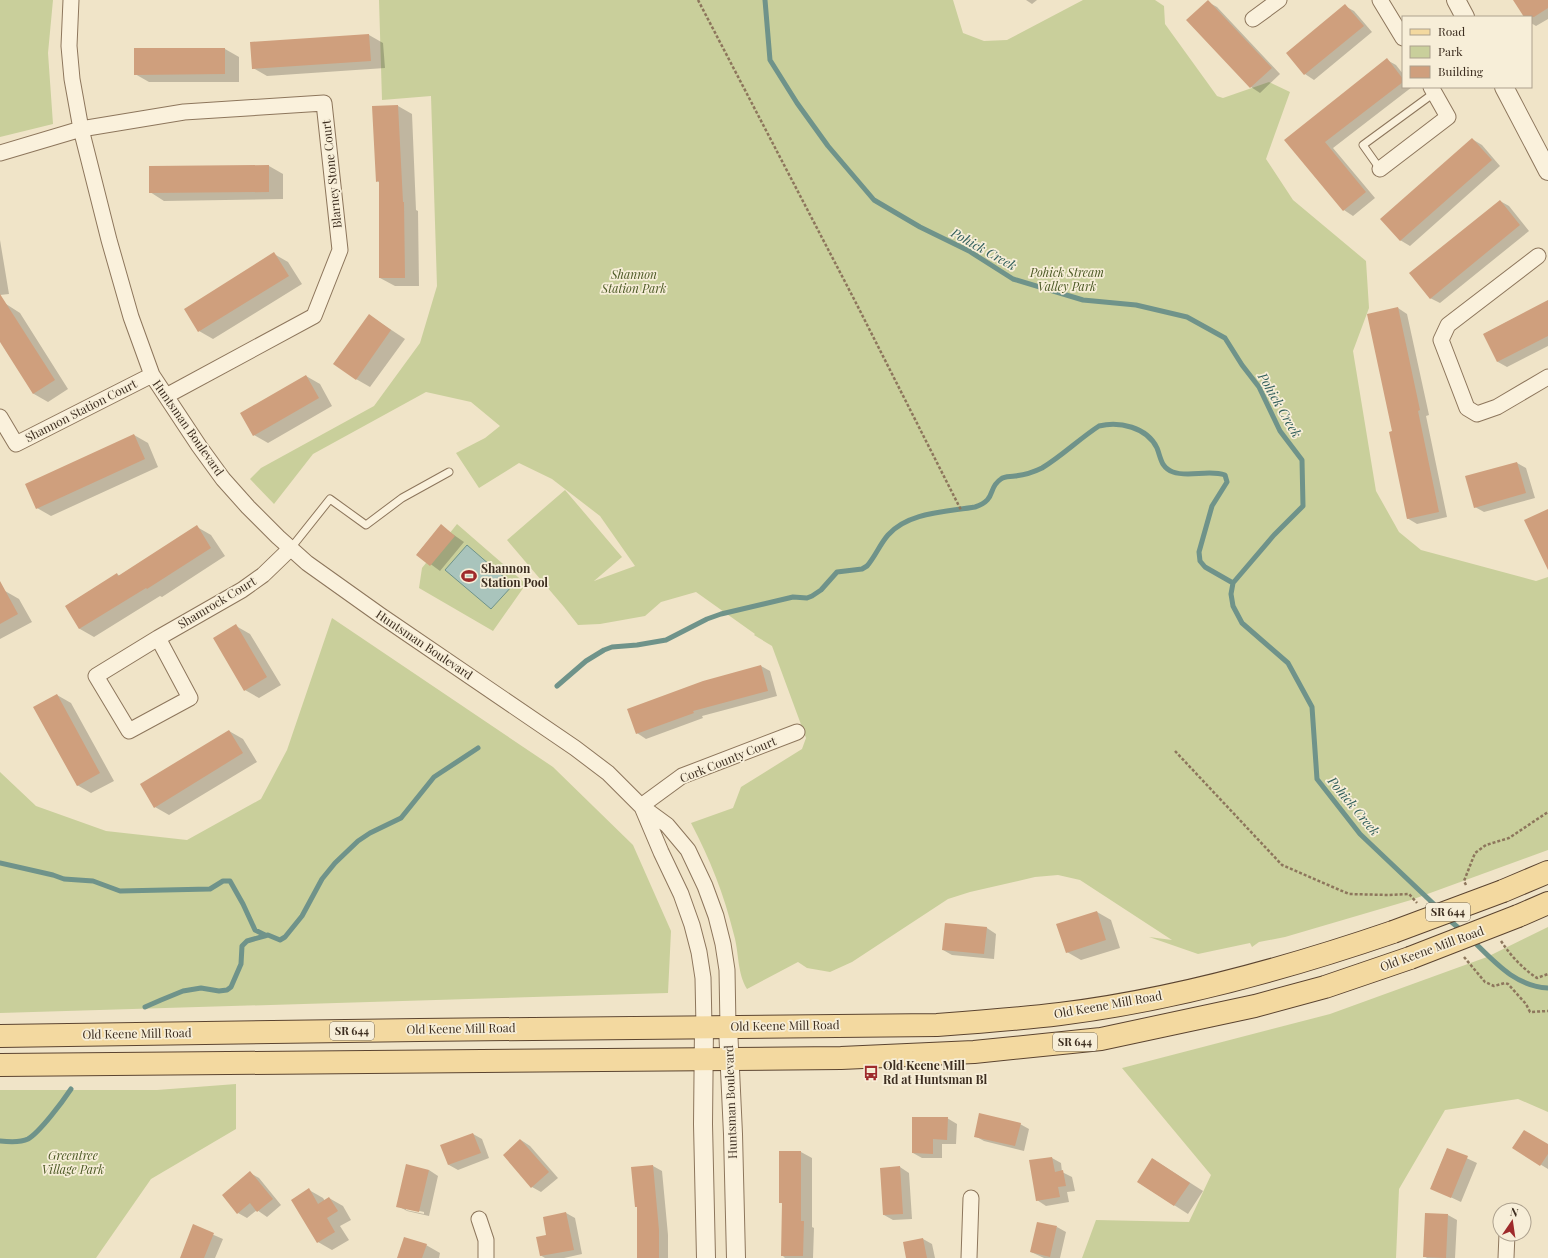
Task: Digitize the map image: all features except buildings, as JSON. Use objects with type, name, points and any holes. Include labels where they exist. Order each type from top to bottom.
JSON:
[{"type":"main road","name":"Old Keene Mill Road","points":[[0,1036],[936,1025],[1061,1014],[1136,1002],[1276,970],[1393,932],[1503,891],[1548,872]]},
{"type":"main road","name":"Old Keene Mill Road","points":[[0,1065],[841,1058],[974,1052],[1101,1039],[1255,1006],[1325,987],[1410,958],[1548,904]]},
{"type":"street","name":"Huntsman Boulevard","points":[[71,0],[69,46],[72,79],[81,129],[111,248],[131,317],[152,375],[199,446],[223,479],[248,507],[307,563],[380,615],[575,748],[608,773],[641,806],[667,825],[688,850],[705,886],[716,916],[723,944],[727,970],[736,1258]]},
{"type":"street","points":[[1253,20],[1279,0]]},
{"type":"street","points":[[1456,0],[1464,16]]},
{"type":"street","points":[[1386,2],[1402,36]]},
{"type":"street","points":[[1505,88],[1548,171]]},
{"type":"street","points":[[1380,169],[1448,118],[1433,90]]},
{"type":"street","name":"Blarney Stone Court","points":[[81,129],[184,112],[324,103],[340,250],[314,316],[166,396]]},
{"type":"street","points":[[0,153],[81,129]]},
{"type":"street","points":[[1538,256],[1448,326],[1441,340],[1467,408],[1477,414],[1497,407],[1548,377]]},
{"type":"street","name":"Shannon Station Court","points":[[0,417],[16,444],[152,375]]},
{"type":"street","name":"Shamrock Court","points":[[158,638],[190,698],[129,731],[96,676],[158,638],[242,590],[263,575],[291,548]]},
{"type":"street","name":"Cork County Court","points":[[641,806],[682,776],[797,732]]},
{"type":"street","name":"Huntsman Boulevard","points":[[641,806],[681,894],[692,925],[699,952],[703,978],[703,1124],[706,1258]]},
{"type":"street","points":[[969,1258],[971,1198]]},
{"type":"street","points":[[479,1219],[486,1240],[486,1258]]},
{"type":"street","points":[[1506,1258],[1507,1242]]},
{"type":"lane","points":[[1380,169],[1363,145],[1433,90]]},
{"type":"lane","points":[[291,548],[330,499],[366,525],[402,498],[449,472]]},
{"type":"path","points":[[698,0],[855,301],[961,510]]},
{"type":"path","points":[[1175,751],[1282,865],[1349,894],[1409,894],[1419,905]]},
{"type":"path","points":[[1476,853],[1486,844],[1509,838],[1548,812]]},
{"type":"path","points":[[1464,956],[1485,982],[1494,986],[1505,983],[1508,984],[1526,1004],[1530,1012],[1548,1011]]},
{"type":"green space","points":[[0,0],[53,0],[48,53],[53,124],[0,137]]},
{"type":"green space","points":[[379,0],[953,0],[963,33],[984,41],[1007,40],[1083,0],[1155,0],[1164,6],[1165,24],[1217,96],[1223,98],[1269,82],[1290,92],[1266,159],[1293,200],[1366,261],[1369,308],[1353,351],[1376,491],[1399,532],[1421,550],[1536,581],[1548,577],[1548,850],[1411,900],[1285,937],[1259,942],[1252,947],[1250,943],[1198,954],[1149,937],[1172,940],[1080,880],[1058,875],[1035,877],[970,892],[948,899],[852,962],[830,972],[807,968],[798,962],[747,989],[741,976],[736,942],[721,891],[710,863],[691,823],[733,808],[741,787],[802,749],[806,738],[772,646],[754,635],[755,634],[696,592],[661,602],[645,616],[600,624],[578,625],[507,540],[565,490],[622,557],[594,581],[635,566],[600,516],[552,479],[519,463],[479,488],[456,453],[485,438],[500,426],[471,402],[426,392],[313,454],[274,504],[250,479],[261,468],[374,406],[420,343],[437,286],[431,96],[382,100]]},
{"type":"green space","name":"Shannon Station Pool","points":[[457,524],[526,584],[493,631],[419,588],[422,568]]},
{"type":"green space","points":[[332,618],[553,767],[633,845],[671,931],[668,993],[0,1013],[0,772],[36,806],[106,831],[187,840],[261,799],[287,750]]},
{"type":"green space","points":[[1548,927],[1548,1112],[1518,1099],[1445,1110],[1399,1189],[1396,1258],[1082,1258],[1096,1220],[1189,1222],[1211,1175],[1122,1068],[1330,1014],[1487,957]]},
{"type":"green space","name":"Greentree Village Park","points":[[236,1084],[236,1129],[151,1179],[96,1258],[0,1258],[0,1090],[157,1090]]},
{"type":"water","points":[[467,545],[513,585],[491,609],[445,570]]},
{"type":"waterway","name":"Pohick Creek","points":[[765,0],[770,60],[797,103],[828,146],[874,200],[920,227],[969,251],[1013,279],[1083,300],[1136,305],[1187,317],[1225,338],[1242,365],[1259,387],[1280,431],[1302,460],[1303,506],[1274,535],[1233,583],[1231,594],[1233,606],[1242,623],[1288,663],[1312,707],[1317,779],[1360,834],[1439,909]]},
{"type":"waterway","points":[[557,686],[586,661],[612,647],[637,645],[666,640],[707,619],[721,614],[793,597],[807,598],[812,596],[821,590],[837,572],[862,569],[867,566],[873,559],[882,542],[896,527],[917,517],[928,514],[975,507],[982,504],[986,501],[994,486],[1001,479],[1018,476],[1042,468],[1099,426],[1115,424],[1140,430],[1147,435],[1157,448],[1166,468],[1173,472],[1179,474],[1219,473],[1225,475],[1227,482],[1212,506],[1199,552],[1200,561],[1205,567],[1233,583]]},
{"type":"waterway","points":[[145,1007],[183,991],[201,988],[219,991],[227,990],[231,987],[241,964],[242,946],[247,941],[268,935],[280,940],[285,937],[302,916],[322,879],[335,863],[358,841],[370,833],[401,818],[434,777],[478,748]]},
{"type":"waterway","points":[[0,863],[53,875],[64,879],[93,881],[120,891],[210,889],[223,881],[230,881],[255,930],[265,935]]},
{"type":"waterway","name":"Pohick Creek","points":[[1447,918],[1462,931]]},
{"type":"waterway","name":"Pohick Creek","points":[[1471,939],[1505,971],[1525,983],[1548,988]]},
{"type":"waterway","points":[[0,1141],[18,1142],[28,1139],[45,1123],[71,1089]]},
{"type":"place","name":"Shannon Station Pool","points":[[469,576]]},
{"type":"place","name":"Old Keene Mill Rd at Huntsman Bl","points":[[871,1073]]},
{"type":"park label","name":"Pohick Stream Valley Park","points":[[1067,280]]},
{"type":"park label","name":"Shannon Station Park","points":[[634,282]]}]
